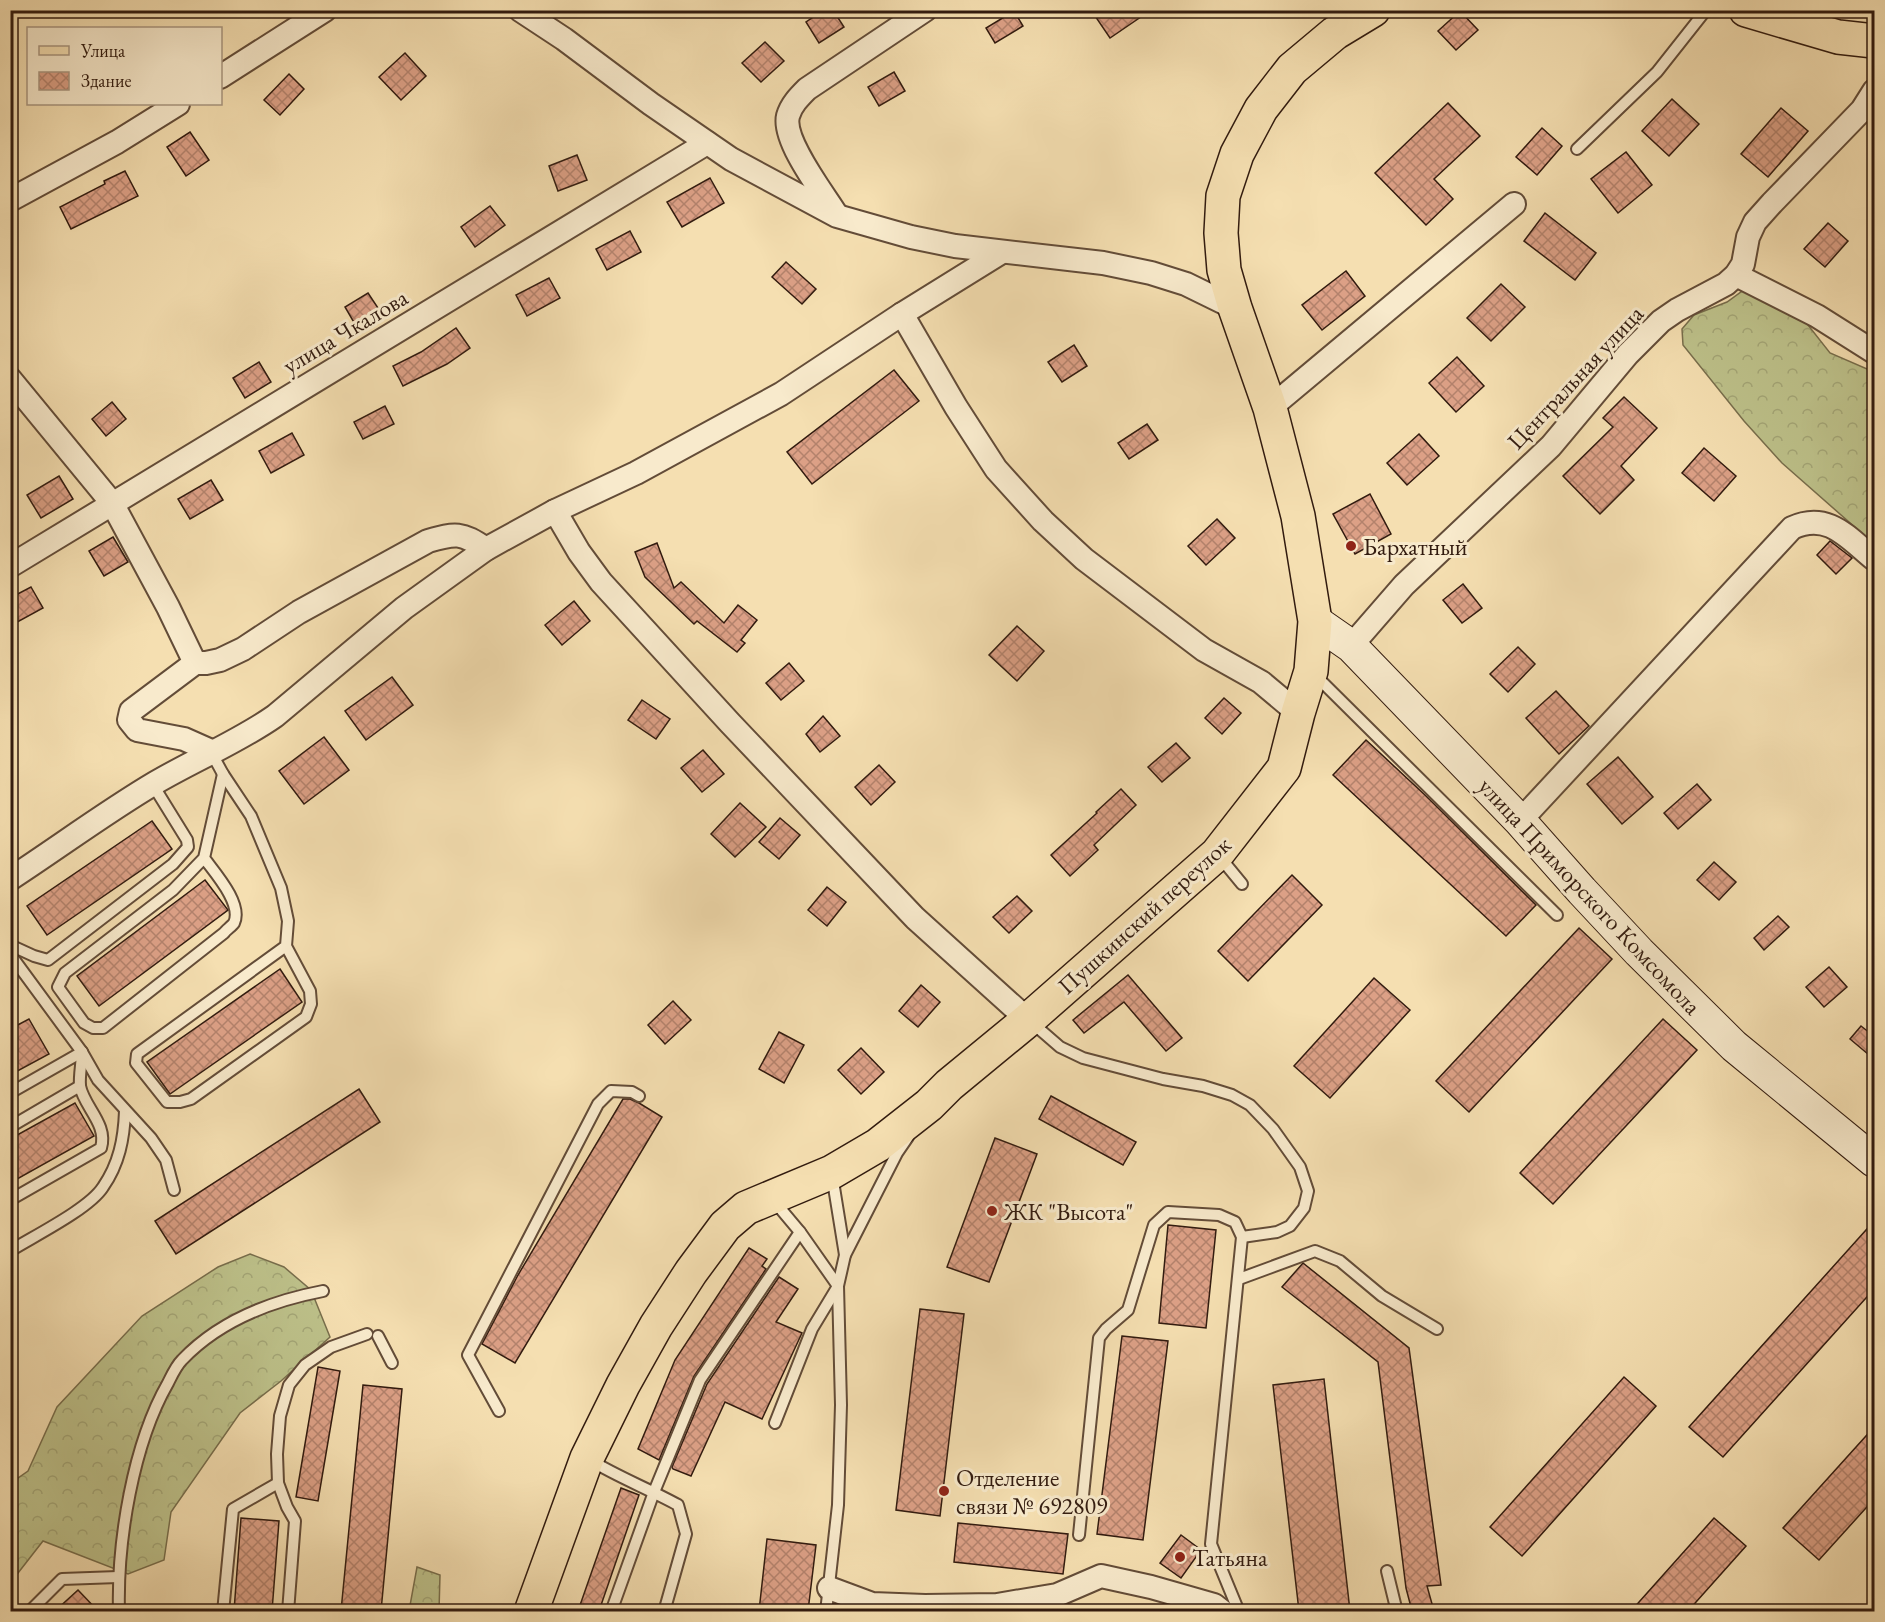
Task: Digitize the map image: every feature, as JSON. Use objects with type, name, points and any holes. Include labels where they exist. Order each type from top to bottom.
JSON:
[{"type":"main road","name":"Пушкинский переулок","points":[[531,1611],[587,1458],[623,1384],[656,1326],[691,1272],[725,1226],[746,1208],[770,1196],[832,1172],[878,1145],[929,1105],[949,1085],[1028,1020],[1217,854],[1284,768],[1312,662],[1315,621],[1298,516],[1270,408],[1224,270],[1221,233],[1223,196],[1237,154],[1261,109],[1292,69],[1335,33],[1373,10]]},
{"type":"main road","points":[[1763,13],[1838,37],[1875,41]]},
{"type":"street","points":[[222,76],[326,10]]},
{"type":"street","points":[[520,10],[731,159],[837,216],[911,237],[956,246],[1103,263],[1151,273],[1186,284],[1235,308]]},
{"type":"street","points":[[837,216],[792,142],[787,126],[788,115],[794,103],[807,89],[925,10]]},
{"type":"street","points":[[1875,91],[1862,110],[1755,222],[1748,237],[1743,264],[1736,274],[1816,316],[1875,352]]},
{"type":"street","points":[[10,200],[117,142],[176,105]]},
{"type":"street","name":"улица Чкалова","points":[[10,566],[707,143]]},
{"type":"street","points":[[1270,408],[1514,204]]},
{"type":"street","points":[[10,879],[153,785],[255,729],[274,716],[404,608],[486,549],[555,511],[636,473],[781,394],[1002,252]]},
{"type":"street","name":"Центральная улица","points":[[1350,646],[1404,585],[1551,446],[1628,354],[1661,321],[1726,284],[1736,274]]},
{"type":"street","points":[[902,315],[956,408],[996,469],[1043,521],[1084,559],[1204,650],[1261,682],[1298,713]]},
{"type":"street","points":[[10,379],[112,503],[168,607],[195,663]]},
{"type":"street","points":[[555,511],[579,552],[601,582],[722,715],[915,918],[1028,1020]]},
{"type":"street","points":[[1520,820],[1792,528],[1804,522],[1833,525],[1875,559]]},
{"type":"street","points":[[211,752],[184,739],[137,730],[129,720],[131,711],[195,663],[220,660],[243,649],[299,612],[428,541],[449,535],[467,536],[486,549]]},
{"type":"street","name":"улица Приморского Комсомола","points":[[1315,621],[1350,646],[1520,820],[1639,952],[1734,1046],[1875,1161]]},
{"type":"street","points":[[829,1588],[872,1604],[925,1609],[997,1608],[1058,1595],[1101,1576],[1162,1590],[1214,1605],[1223,1611]]},
{"type":"lane","points":[[1577,148],[1658,72],[1706,10]]},
{"type":"lane","points":[[1312,662],[1557,915]]},
{"type":"lane","points":[[211,752],[251,816],[280,888],[288,921],[286,946],[310,991],[311,1004],[306,1017],[191,1099],[167,1102],[136,1063],[137,1053],[286,946]]},
{"type":"lane","points":[[204,858],[227,888],[236,911],[234,923],[103,1028],[93,1028],[84,1023],[58,987],[65,973],[173,890],[204,858],[223,774]]},
{"type":"lane","points":[[10,945],[48,960],[184,854],[188,847],[187,840],[153,785]]},
{"type":"lane","points":[[1217,854],[1242,884]]},
{"type":"lane","points":[[10,954],[82,1052],[98,1080],[151,1138],[166,1160],[174,1190]]},
{"type":"lane","points":[[1028,1020],[1060,1047],[1083,1058],[1163,1079],[1213,1089],[1232,1095],[1250,1105],[1258,1113],[1273,1129],[1300,1167],[1308,1191],[1304,1208],[1290,1226],[1277,1232],[1242,1237]]},
{"type":"lane","points":[[10,1200],[101,1148],[103,1140],[100,1127],[80,1086],[82,1052]]},
{"type":"lane","points":[[10,1093],[82,1052]]},
{"type":"lane","points":[[10,1127],[80,1086]]},
{"type":"lane","points":[[500,1411],[468,1355],[598,1104],[611,1091],[632,1092],[639,1096]]},
{"type":"lane","points":[[826,1611],[838,1505],[841,1405],[838,1286],[845,1255],[897,1153],[929,1105]]},
{"type":"lane","points":[[10,1251],[82,1207],[102,1189],[118,1160],[124,1134],[125,1111]]},
{"type":"lane","points":[[832,1172],[845,1255]]},
{"type":"lane","points":[[770,1196],[800,1232],[838,1286]]},
{"type":"lane","points":[[1079,1535],[1099,1338],[1128,1310],[1154,1225],[1168,1212],[1219,1215],[1235,1222],[1242,1237],[1239,1279],[1231,1336],[1211,1544],[1239,1611]]},
{"type":"lane","points":[[611,1611],[654,1492],[700,1380],[800,1232]]},
{"type":"lane","points":[[1239,1279],[1315,1251],[1340,1261],[1382,1296],[1437,1329]]},
{"type":"lane","points":[[775,1423],[812,1329],[838,1286]]},
{"type":"lane","points":[[119,1611],[118,1577],[128,1507],[142,1443],[158,1401],[180,1361],[214,1332],[253,1312],[295,1296],[323,1290]]},
{"type":"lane","points":[[288,1611],[296,1521],[287,1508],[278,1483],[277,1454],[280,1416],[289,1385],[304,1365],[330,1347],[372,1335],[392,1363]]},
{"type":"lane","points":[[587,1458],[608,1471],[678,1505],[686,1534],[664,1611]]},
{"type":"lane","points":[[223,1611],[233,1509],[278,1483]]},
{"type":"lane","points":[[1387,1571],[1397,1611]]},
{"type":"lane","points":[[29,1611],[62,1579],[118,1577]]},
{"type":"green space","points":[[1752,284],[1777,297],[1808,325],[1830,353],[1874,372],[1874,544],[1782,463],[1744,421],[1683,345],[1682,329],[1694,315],[1727,302]]},
{"type":"green space","points":[[250,1254],[284,1267],[311,1290],[330,1337],[281,1381],[240,1413],[171,1512],[164,1560],[128,1574],[43,1541],[11,1582],[11,1483],[28,1471],[57,1407],[142,1316],[218,1267]]},
{"type":"green space","points":[[417,1567],[440,1575],[439,1611],[409,1611]]},
{"type":"building","points":[[824,10],[833,10],[844,27],[819,43],[806,22]]},
{"type":"building","points":[[1091,10],[1151,10],[1110,38]]},
{"type":"building","points":[[1014,11],[1023,26],[995,43],[986,28]]},
{"type":"building","points":[[1460,11],[1478,30],[1456,50],[1438,31]]},
{"type":"building","points":[[765,42],[784,61],[761,82],[742,63]]},
{"type":"building","points":[[405,53],[426,76],[401,100],[379,77]]},
{"type":"building","points":[[894,72],[905,91],[879,106],[868,87]]},
{"type":"building","points":[[289,74],[304,89],[280,115],[264,100]]},
{"type":"building","points":[[1672,99],[1699,124],[1669,156],[1642,131]]},
{"type":"building","points":[[1448,103],[1480,136],[1434,179],[1453,199],[1426,225],[1375,173]]},
{"type":"building","points":[[1781,108],[1808,131],[1768,177],[1741,154]]},
{"type":"building","points":[[1542,128],[1562,146],[1537,175],[1516,157]]},
{"type":"building","points":[[190,132],[209,160],[186,176],[167,147]]},
{"type":"building","points":[[1626,152],[1652,185],[1618,213],[1591,179]]},
{"type":"building","points":[[577,155],[587,180],[558,191],[549,166]]},
{"type":"building","points":[[125,171],[138,196],[71,229],[60,207]]},
{"type":"building","points":[[710,178],[724,203],[682,227],[667,202]]},
{"type":"building","points":[[490,206],[505,225],[475,247],[461,227]]},
{"type":"building","points":[[1545,213],[1596,253],[1575,280],[1524,241]]},
{"type":"building","points":[[1828,223],[1848,241],[1825,267],[1804,249]]},
{"type":"building","points":[[630,231],[641,252],[607,270],[596,249]]},
{"type":"building","points":[[786,262],[816,289],[802,304],[772,277]]},
{"type":"building","points":[[1346,271],[1365,296],[1322,330],[1302,305]]},
{"type":"building","points":[[549,278],[560,298],[527,316],[516,295]]},
{"type":"building","points":[[1501,284],[1525,307],[1491,341],[1467,318]]},
{"type":"building","points":[[368,293],[380,311],[356,326],[345,307]]},
{"type":"building","points":[[456,328],[470,348],[447,364],[403,386],[393,366],[421,352]]},
{"type":"building","points":[[1074,345],[1087,366],[1062,382],[1048,362]]},
{"type":"building","points":[[1457,357],[1484,386],[1456,412],[1429,383]]},
{"type":"building","points":[[259,362],[271,382],[245,398],[233,378]]},
{"type":"building","points":[[894,370],[919,401],[812,484],[787,452]]},
{"type":"building","points":[[1624,397],[1657,428],[1621,466],[1634,480],[1600,514],[1563,476],[1613,427],[1603,418]]},
{"type":"building","points":[[112,402],[126,419],[106,436],[92,419]]},
{"type":"building","points":[[385,406],[394,424],[363,439],[354,422]]},
{"type":"building","points":[[1147,424],[1158,440],[1129,459],[1118,443]]},
{"type":"building","points":[[292,433],[304,455],[271,473],[259,451]]},
{"type":"building","points":[[1419,434],[1439,456],[1407,485],[1387,463]]},
{"type":"building","points":[[1704,448],[1736,476],[1714,501],[1682,473]]},
{"type":"building","points":[[59,476],[73,499],[41,518],[27,495]]},
{"type":"building","points":[[211,480],[223,500],[190,519],[178,499]]},
{"type":"building","points":[[1370,494],[1391,534],[1355,554],[1333,514]]},
{"type":"building","points":[[1217,519],[1235,538],[1206,565],[1188,546]]},
{"type":"building","points":[[113,537],[128,562],[104,576],[89,551]]},
{"type":"building","points":[[1830,541],[1852,558],[1836,574],[1817,555]]},
{"type":"building","points":[[657,543],[674,588],[681,582],[724,623],[738,605],[757,620],[741,640],[745,643],[737,652],[697,621],[694,624],[645,577],[635,552]]},
{"type":"building","points":[[1463,584],[1482,608],[1462,623],[1443,600]]},
{"type":"building","points":[[31,587],[43,608],[10,626],[10,598]]},
{"type":"building","points":[[574,601],[590,621],[562,645],[545,625]]},
{"type":"building","points":[[1017,626],[1044,651],[1017,681],[989,655]]},
{"type":"building","points":[[1518,647],[1535,664],[1508,692],[1490,674]]},
{"type":"building","points":[[789,663],[804,681],[781,700],[766,683]]},
{"type":"building","points":[[392,677],[413,705],[366,740],[345,711]]},
{"type":"building","points":[[1556,691],[1589,726],[1559,754],[1526,718]]},
{"type":"building","points":[[1224,698],[1241,713],[1222,734],[1205,718]]},
{"type":"building","points":[[642,700],[670,719],[656,739],[628,720]]},
{"type":"building","points":[[823,716],[840,736],[820,752],[806,734]]},
{"type":"building","points":[[324,737],[349,770],[304,804],[279,771]]},
{"type":"building","points":[[1366,740],[1536,905],[1506,936],[1333,775]]},
{"type":"building","points":[[1176,743],[1190,758],[1162,782],[1148,767]]},
{"type":"building","points":[[703,750],[724,774],[702,792],[681,768]]},
{"type":"building","points":[[1618,757],[1653,797],[1622,824],[1587,784]]},
{"type":"building","points":[[879,765],[895,782],[871,805],[855,787]]},
{"type":"building","points":[[1697,784],[1711,800],[1678,829],[1664,813]]},
{"type":"building","points":[[1121,789],[1136,805],[1094,845],[1098,850],[1070,876],[1051,855]]},
{"type":"building","points":[[740,803],[766,827],[735,857],[711,834]]},
{"type":"building","points":[[780,818],[800,835],[779,859],[759,842]]},
{"type":"building","points":[[152,821],[172,849],[47,935],[27,906]]},
{"type":"building","points":[[1714,862],[1736,882],[1719,900],[1697,880]]},
{"type":"building","points":[[1292,875],[1322,905],[1248,981],[1218,951]]},
{"type":"building","points":[[205,880],[228,910],[99,1006],[77,976]]},
{"type":"building","points":[[827,887],[846,902],[827,926],[808,910]]},
{"type":"building","points":[[1017,896],[1032,911],[1009,933],[993,917]]},
{"type":"building","points":[[1778,916],[1789,927],[1764,950],[1754,938]]},
{"type":"building","points":[[1579,928],[1612,959],[1469,1112],[1436,1081]]},
{"type":"building","points":[[1829,967],[1847,987],[1824,1007],[1806,987]]},
{"type":"building","points":[[280,969],[302,1002],[170,1094],[147,1062]]},
{"type":"building","points":[[1128,975],[1182,1038],[1166,1051],[1124,1002],[1084,1033],[1073,1020]]},
{"type":"building","points":[[1374,978],[1410,1010],[1330,1098],[1294,1066]]},
{"type":"building","points":[[921,985],[940,1002],[918,1027],[899,1011]]},
{"type":"building","points":[[673,1001],[691,1020],[665,1044],[648,1025]]},
{"type":"building","points":[[29,1019],[49,1054],[10,1075],[10,1029]]},
{"type":"building","points":[[1663,1019],[1697,1050],[1553,1204],[1520,1173]]},
{"type":"building","points":[[1861,1026],[1875,1037],[1875,1060],[1850,1039]]},
{"type":"building","points":[[779,1032],[804,1045],[784,1083],[759,1069]]},
{"type":"building","points":[[861,1048],[884,1072],[861,1094],[838,1070]]},
{"type":"building","points":[[359,1089],[380,1122],[176,1254],[155,1221]]},
{"type":"building","points":[[1051,1096],[1136,1142],[1123,1165],[1039,1119]]},
{"type":"building","points":[[623,1099],[639,1103],[662,1117],[515,1363],[482,1344],[518,1275]]},
{"type":"building","points":[[75,1103],[94,1136],[10,1183],[10,1139]]},
{"type":"building","name":"ЖК \"Высота\"","points":[[995,1138],[1037,1154],[989,1282],[947,1267]]},
{"type":"building","points":[[1875,1220],[1875,1288],[1723,1457],[1689,1427]]},
{"type":"building","points":[[1168,1225],[1216,1230],[1206,1328],[1159,1323]]},
{"type":"building","points":[[749,1248],[767,1259],[762,1266],[766,1269],[694,1376],[659,1460],[638,1449],[675,1360]]},
{"type":"building","points":[[1303,1263],[1409,1348],[1441,1585],[1427,1586],[1434,1611],[1412,1611],[1406,1588],[1378,1362],[1282,1287]]},
{"type":"building","points":[[779,1277],[798,1289],[776,1322],[802,1333],[762,1419],[725,1402],[691,1476],[673,1469],[707,1384]]},
{"type":"building","points":[[920,1309],[964,1314],[940,1516],[896,1510]]},
{"type":"building","points":[[1122,1336],[1168,1341],[1143,1540],[1097,1534]]},
{"type":"building","points":[[318,1367],[340,1371],[318,1501],[296,1497]]},
{"type":"building","points":[[1624,1377],[1656,1406],[1522,1556],[1490,1527]]},
{"type":"building","points":[[1324,1379],[1350,1611],[1299,1611],[1273,1385]]},
{"type":"building","points":[[363,1385],[402,1389],[381,1611],[341,1611]]},
{"type":"building","points":[[1875,1426],[1875,1498],[1819,1560],[1783,1528]]},
{"type":"building","points":[[621,1488],[639,1495],[599,1611],[578,1611]]},
{"type":"building","points":[[241,1518],[279,1521],[272,1611],[234,1611]]},
{"type":"building","points":[[1714,1518],[1746,1546],[1688,1611],[1631,1611]]},
{"type":"building","points":[[958,1523],[1068,1534],[1063,1574],[954,1562]]},
{"type":"building","name":"Татьяна","points":[[1181,1535],[1201,1550],[1181,1578],[1160,1563]]},
{"type":"building","points":[[767,1539],[816,1545],[808,1611],[759,1611]]},
{"type":"building","points":[[78,1590],[98,1611],[55,1611]]},
{"type":"place","name":"Бархатный","points":[[1351,546]]},
{"type":"place","name":"ЖК \"Высота\"","points":[[992,1211]]},
{"type":"place","name":"Отделение связи № 692809","points":[[944,1491]]},
{"type":"place","name":"Татьяна","points":[[1180,1557]]}]
